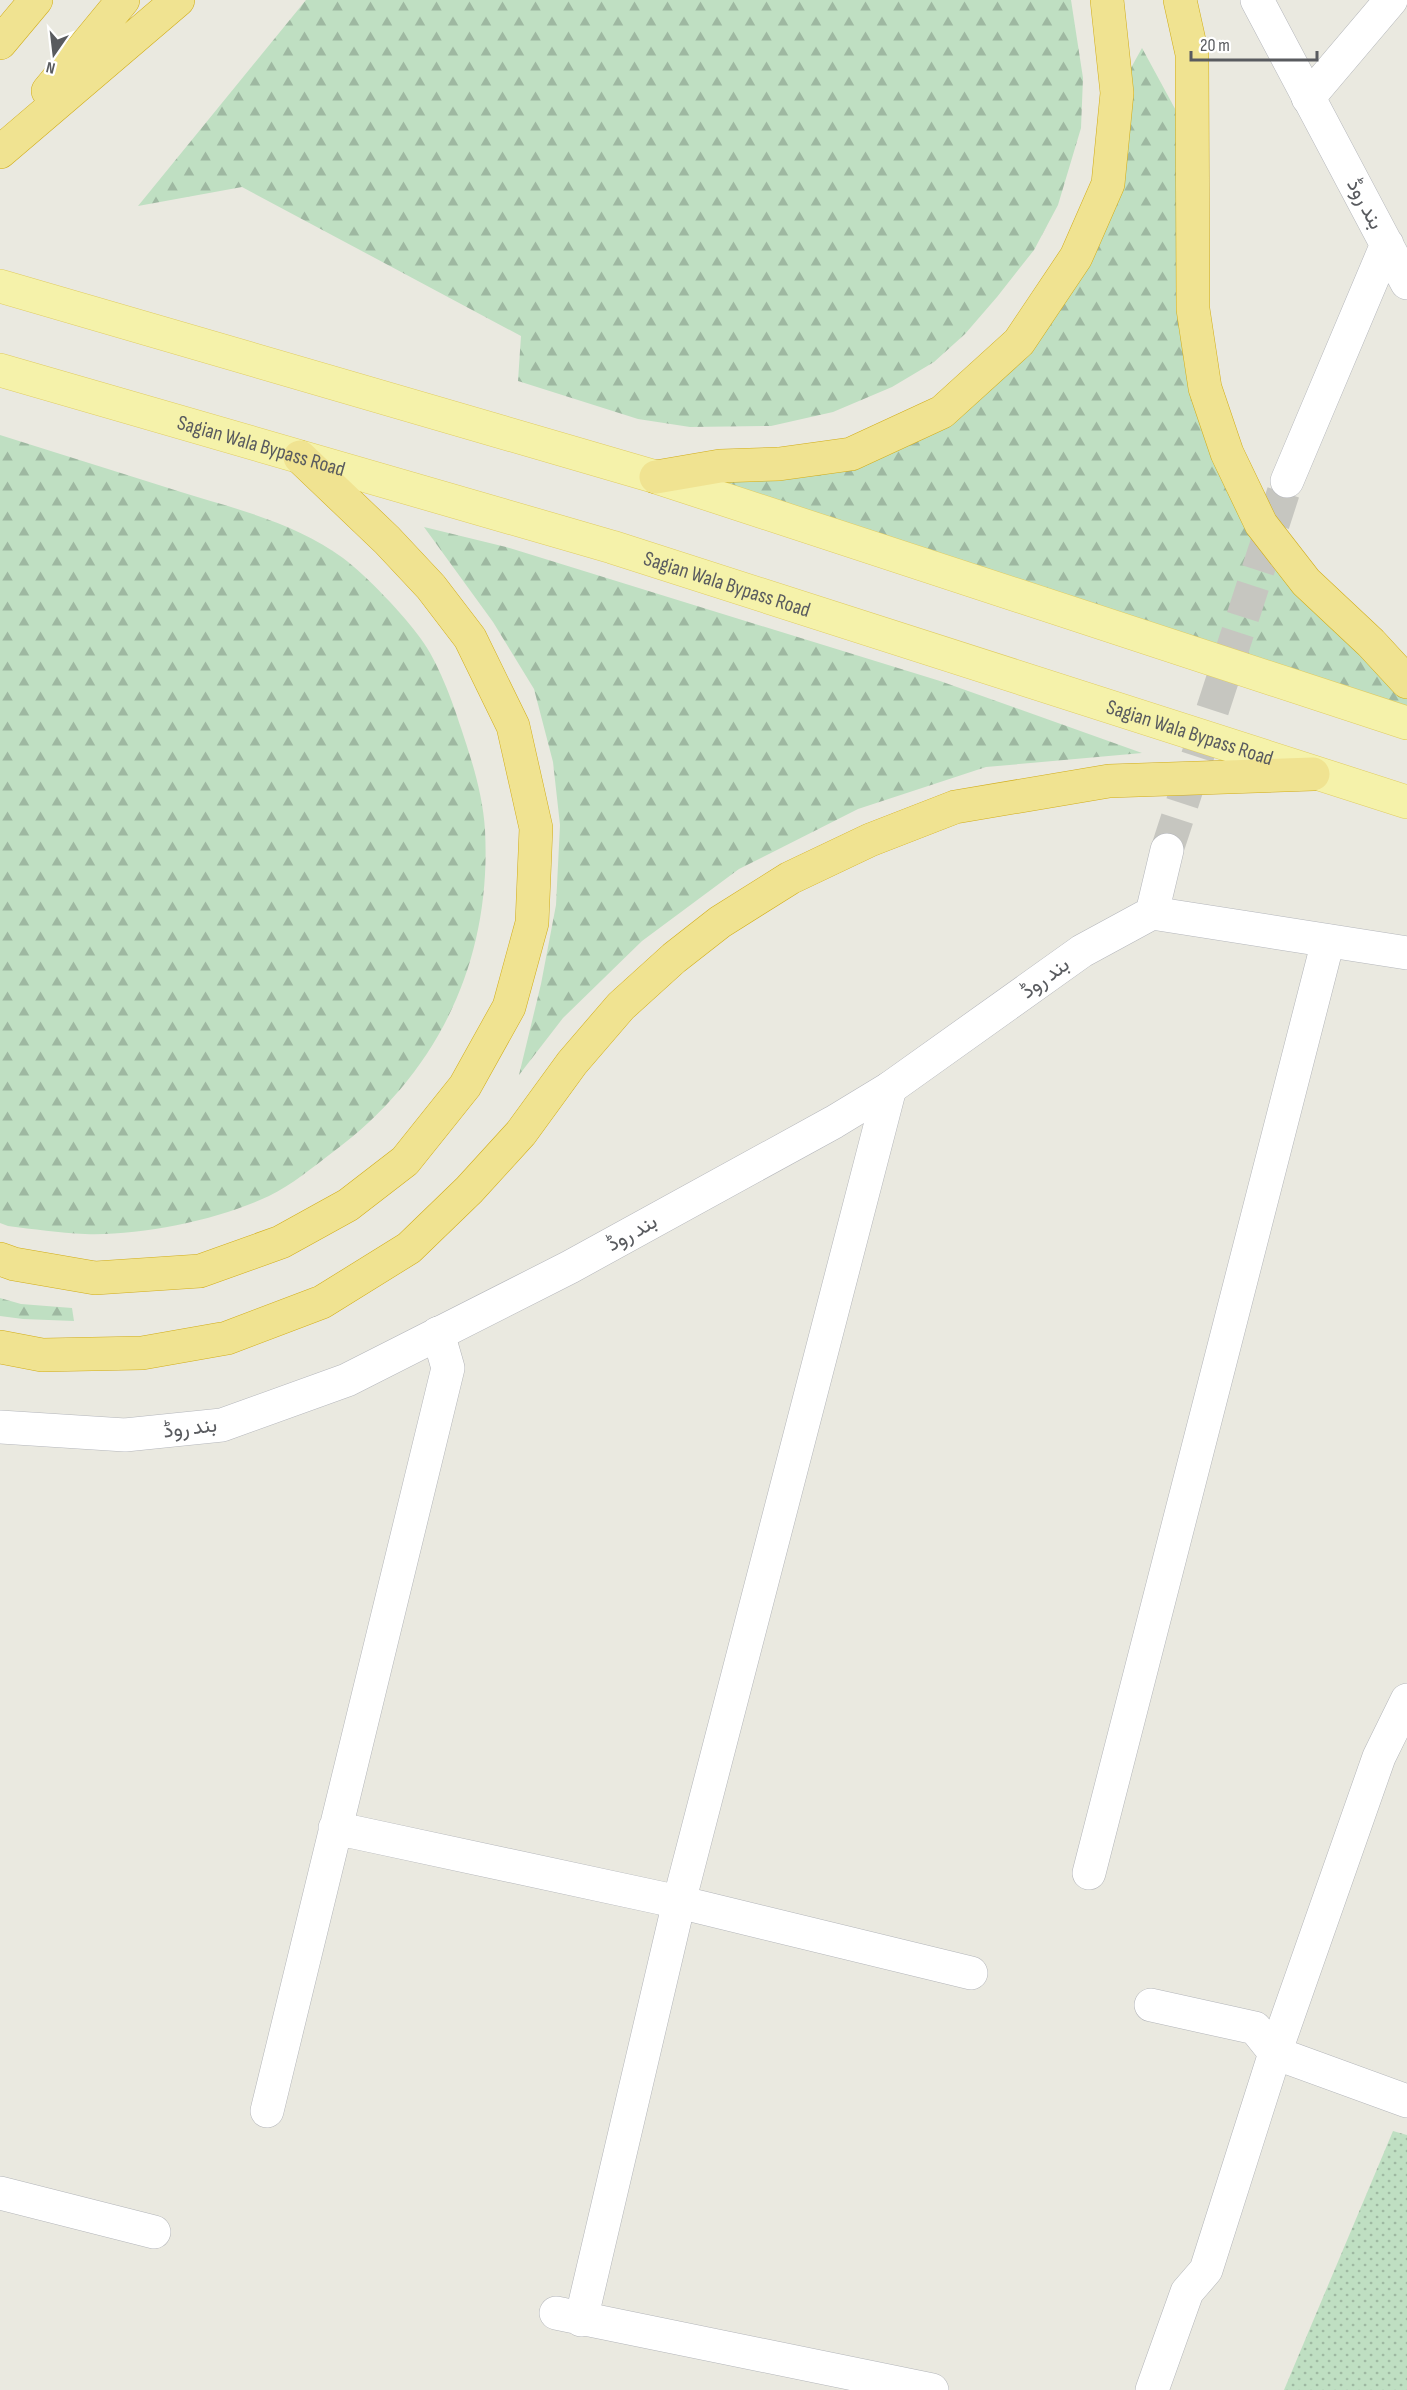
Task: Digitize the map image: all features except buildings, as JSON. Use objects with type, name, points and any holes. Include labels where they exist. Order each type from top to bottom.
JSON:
[{"type":"highway","points":[[0,43],[36,0]]},
{"type":"highway","points":[[0,151],[123,0]]},
{"type":"highway","points":[[0,151],[178,0]]},
{"type":"highway","points":[[656,477],[720,466],[779,464],[851,454],[942,412],[1019,342],[1076,257],[1108,184],[1117,93],[1107,0]]},
{"type":"highway","points":[[1180,0],[1192,54],[1193,309],[1205,388],[1227,453],[1261,524],[1306,582],[1371,643],[1407,682]]},
{"type":"highway","points":[[0,1259],[14,1264],[95,1278],[200,1271],[281,1242],[348,1204],[405,1161],[465,1086],[509,1007],[532,923],[536,828],[513,726],[470,638],[431,587],[387,540],[300,458]]},
{"type":"highway","points":[[0,1347],[42,1355],[142,1353],[227,1338],[322,1302],[409,1248],[469,1190],[521,1133],[572,1064],[621,1006],[674,958],[720,922],[790,878],[870,840],[955,807],[1108,781],[1313,774]]},
{"type":"main road","points":[[0,286],[656,477],[1407,723]]},
{"type":"main road","name":"Sagian Wala Bypass Road","points":[[0,370],[612,547],[1313,774],[1407,802]]},
{"type":"street","name":"بند روڈ","points":[[1257,0],[1387,244],[1287,481]]},
{"type":"street","points":[[1308,98],[1391,0]]},
{"type":"street","points":[[1387,244],[1407,283]]},
{"type":"street","points":[[1167,850],[1152,913],[1407,953]]},
{"type":"street","name":"بند روڈ","points":[[0,1427],[125,1435],[222,1425],[347,1380],[570,1267],[834,1122],[890,1088],[1082,951],[1152,913]]},
{"type":"street","points":[[1089,1873],[1328,941]]},
{"type":"street","points":[[890,1088],[569,2316],[932,2390]]},
{"type":"street","points":[[267,2111],[448,1368],[438,1333]]},
{"type":"street","points":[[1152,2390],[1186,2292],[1206,2270],[1275,2053],[1379,1757],[1407,1700]]},
{"type":"street","points":[[335,1828],[678,1902],[971,1973]]},
{"type":"street","points":[[1152,2005],[1255,2028],[1275,2053],[1407,2101]]},
{"type":"street","points":[[0,2193],[154,2232]]},
{"type":"green space","points":[[306,0],[1071,0],[1083,78],[1081,128],[1058,205],[1034,250],[965,334],[934,362],[892,387],[833,412],[771,426],[690,427],[638,419],[518,381],[521,336],[242,187],[138,206]]},
{"type":"green space","points":[[1142,48],[1192,140],[1193,309],[1261,524],[1407,682],[1407,721],[656,477],[779,464],[942,412],[1076,257],[1117,93]]},
{"type":"green space","points":[[0,435],[265,518],[306,535],[343,558],[384,596],[414,629],[427,648],[449,694],[465,740],[482,804],[485,830],[485,878],[479,925],[468,969],[451,1011],[429,1050],[402,1087],[370,1121],[286,1187],[249,1205],[179,1225],[130,1232],[85,1234],[8,1226],[0,1223]]},
{"type":"green space","points":[[424,527],[506,547],[940,681],[1142,753],[986,767],[858,809],[739,869],[642,941],[563,1018],[519,1075],[541,984],[556,905],[560,825],[553,762],[534,689],[493,622]]},
{"type":"green space","points":[[0,1298],[21,1304],[72,1308],[74,1321],[0,1316]]},
{"type":"green space","points":[[1393,2131],[1407,2135],[1407,2390],[1284,2390]]},
{"type":"tunnel","points":[[1167,850],[1287,481]]}]
